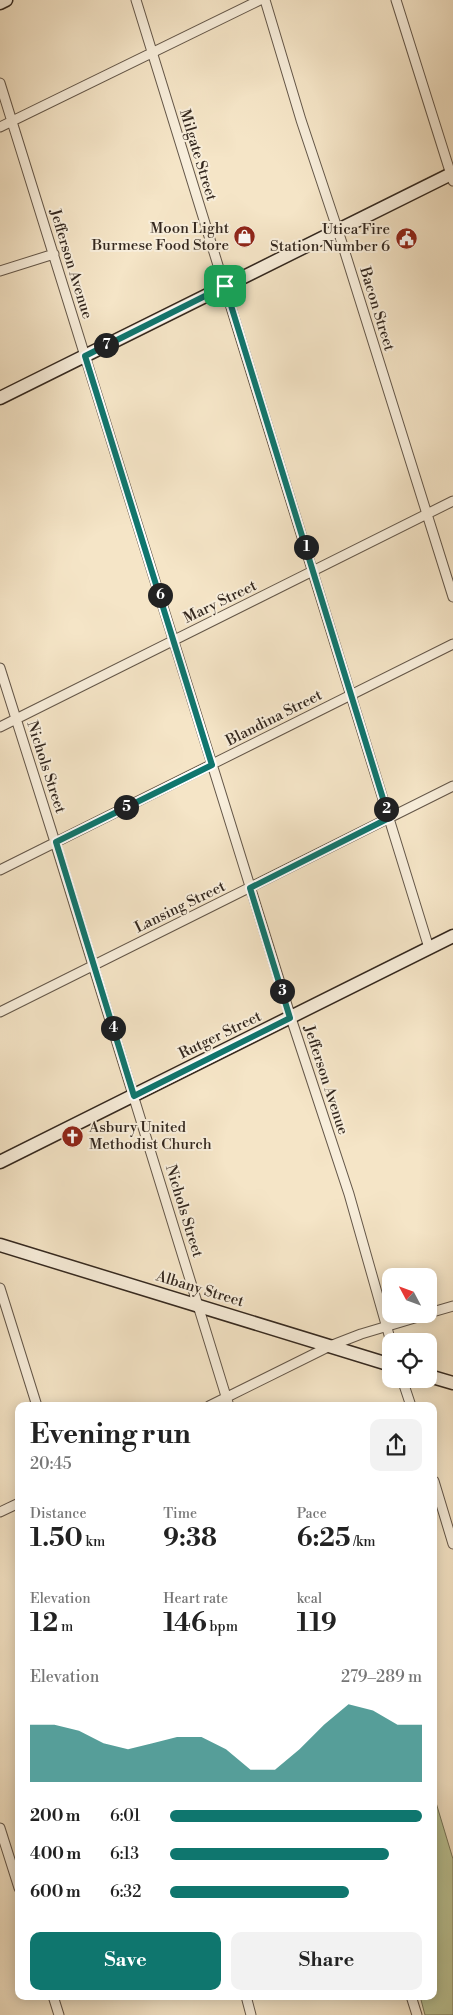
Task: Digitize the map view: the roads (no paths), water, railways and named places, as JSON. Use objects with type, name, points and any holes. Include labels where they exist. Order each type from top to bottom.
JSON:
[{"type":"street","points":[[0,3],[6,0]]},
{"type":"street","name":"Milgate Street","points":[[136,0],[429,948]]},
{"type":"street","points":[[0,127],[260,0]]},
{"type":"street","name":"Bacon Street","points":[[265,0],[301,120],[338,230],[453,597]]},
{"type":"street","points":[[0,398],[338,230],[452,176],[396,0]]},
{"type":"street","name":"Jefferson Avenue","points":[[0,83],[290,1018],[349,1194],[389,1333]]},
{"type":"street","points":[[0,271],[54,254]]},
{"type":"street","name":"Mary Street","points":[[0,727],[453,501]]},
{"type":"street","name":"Blandina Street","points":[[0,870],[453,644]]},
{"type":"street","name":"Nichols Street","points":[[0,668],[56,842],[227,1402]]},
{"type":"street","name":"Lansing Street","points":[[0,1012],[453,786]]},
{"type":"street","name":"Rutger Street","points":[[0,1162],[453,936]]},
{"type":"street","name":"Albany Street","points":[[0,1245],[382,1362]]},
{"type":"street","points":[[0,1288],[36,1402]]},
{"type":"street","points":[[438,1311],[453,1306]]},
{"type":"street","points":[[227,1402],[330,1346],[361,1334],[400,1323]]},
{"type":"street","points":[[437,1378],[453,1382]]},
{"type":"street","points":[[405,1388],[410,1402]]},
{"type":"street","points":[[437,1491],[453,1544]]},
{"type":"street","points":[[0,1512],[15,1505]]},
{"type":"street","points":[[0,1828],[15,1875]]},
{"type":"street","points":[[54,2000],[59,2015]]},
{"type":"street","points":[[247,2000],[251,2015]]},
{"type":"street","points":[[412,2000],[417,2015]]},
{"type":"place","name":"Moon Light Burmese Food Store","points":[[245,237]]},
{"type":"place","name":"Utica Fire Station Number 6","points":[[406,238]]},
{"type":"place","name":"Asbury United Methodist Church","points":[[73,1136]]}]
